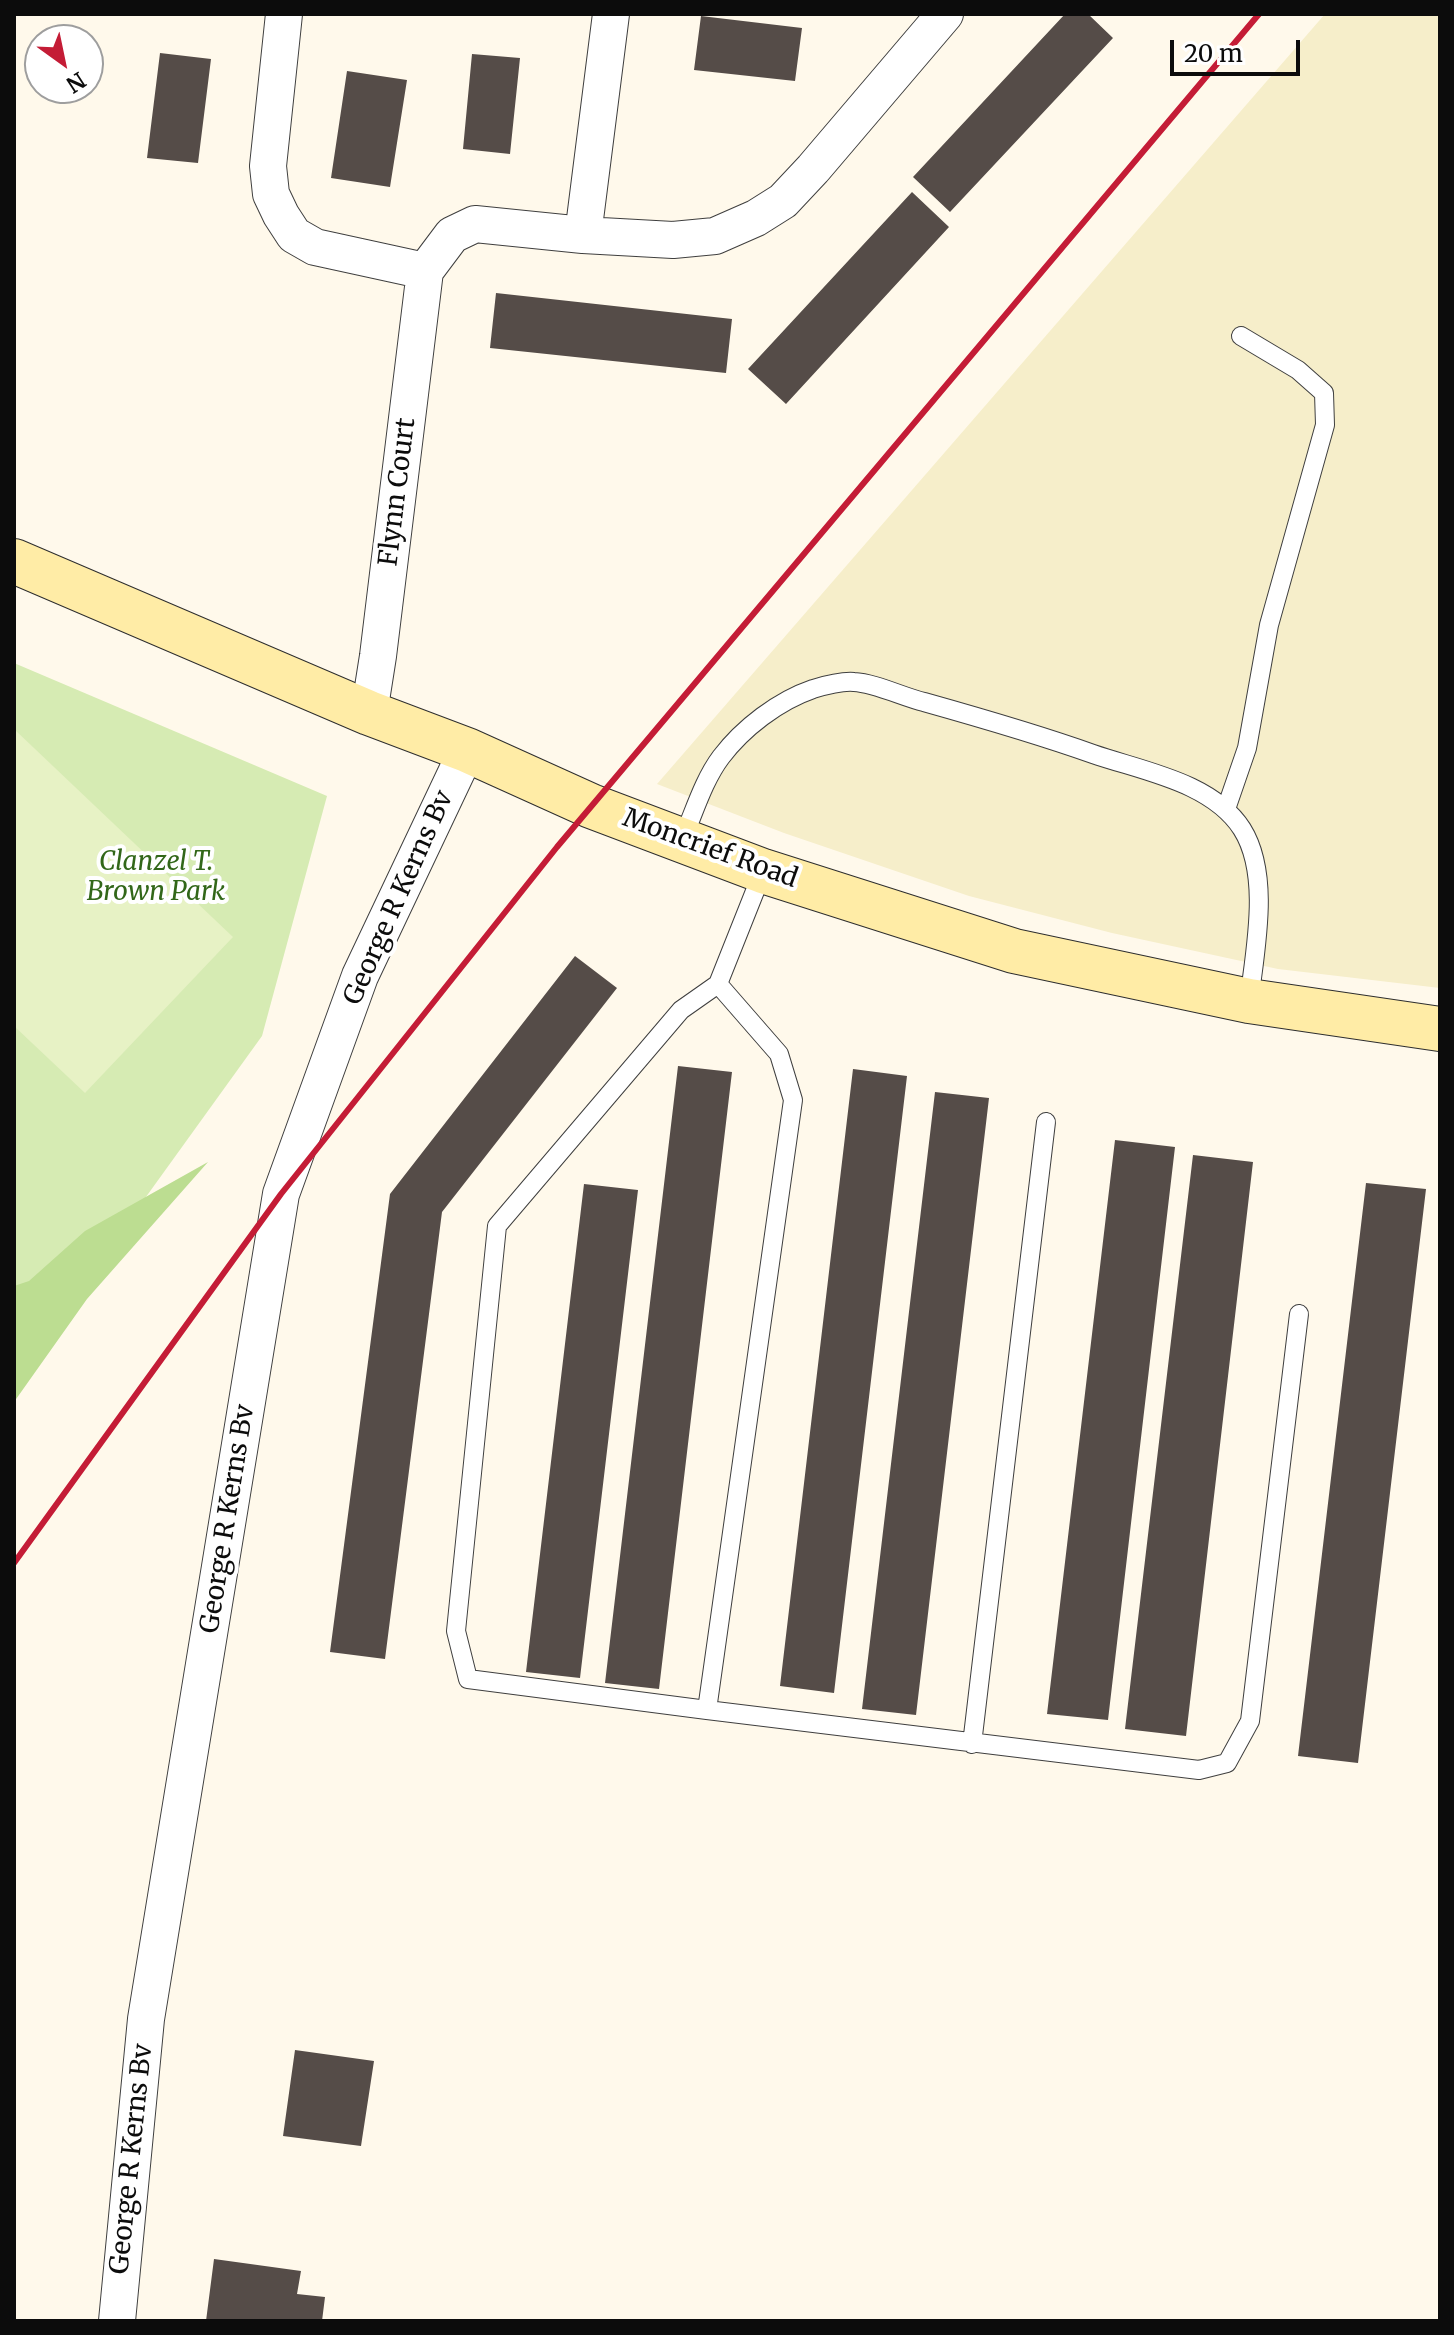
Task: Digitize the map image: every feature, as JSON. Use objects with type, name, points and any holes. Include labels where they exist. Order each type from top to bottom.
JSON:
[{"type":"main road","name":"Moncrief Road","points":[[14,561],[369,713],[467,750],[591,806],[763,871],[1014,951],[1249,1001],[1440,1029]]},
{"type":"street","points":[[284,14],[268,166],[271,194],[281,215],[294,235],[315,247],[425,271],[452,235],[475,224],[673,240],[715,236],[756,218],[783,201],[813,169],[945,14]]},
{"type":"street","points":[[583,235],[611,14]]},
{"type":"street","name":"Flynn Court","points":[[369,713],[425,271]]},
{"type":"street","name":"George R Kerns Bv","points":[[117,2321],[146,2019],[281,1194],[360,976],[467,750]]},
{"type":"lane","points":[[1226,809],[1247,748],[1269,625],[1325,425],[1324,393],[1298,370],[1241,336]]},
{"type":"lane","points":[[682,840],[721,757],[764,714],[813,689],[854,681],[1011,725],[1146,770],[1194,790],[1226,809],[1254,852],[1258,882],[1256,948],[1249,1001]]},
{"type":"lane","points":[[763,871],[718,984],[681,1010],[497,1226],[456,1631],[468,1679],[1199,1770],[1227,1763],[1250,1721],[1299,1314]]},
{"type":"lane","points":[[707,1710],[793,1100],[779,1054],[718,984]]},
{"type":"lane","points":[[972,1744],[1046,1122]]},
{"type":"shaded area","points":[[1325,14],[1440,14],[1440,988],[1278,969],[1112,933],[969,896],[784,833],[657,784]]},
{"type":"green space","name":"Clanzel T. Brown Park","points":[[14,663],[327,796],[262,1036],[14,1380]]},
{"type":"green space","points":[[14,729],[233,937],[85,1093],[14,1026]]},
{"type":"green space","points":[[208,1162],[87,1299],[14,1402],[14,1286],[29,1281],[85,1231]]},
{"type":"building","points":[[1065,14],[1088,14],[1113,38],[950,212],[913,177]]},
{"type":"building","points":[[701,16],[802,28],[795,81],[694,70]]},
{"type":"building","points":[[160,53],[211,59],[198,163],[147,158]]},
{"type":"building","points":[[472,54],[520,58],[510,154],[463,149]]},
{"type":"building","points":[[347,71],[407,80],[390,187],[331,178]]},
{"type":"building","points":[[912,192],[949,227],[786,404],[748,369]]},
{"type":"building","points":[[496,293],[732,319],[726,373],[490,348]]},
{"type":"building","points":[[575,956],[617,988],[442,1212],[385,1659],[330,1652],[390,1194]]},
{"type":"building","points":[[678,1066],[732,1072],[659,1689],[605,1683]]},
{"type":"building","points":[[853,1069],[907,1076],[834,1693],[780,1686]]},
{"type":"building","points":[[935,1092],[989,1098],[916,1715],[862,1709]]},
{"type":"building","points":[[1115,1140],[1175,1147],[1108,1720],[1047,1714]]},
{"type":"building","points":[[1193,1155],[1253,1162],[1186,1736],[1125,1729]]},
{"type":"building","points":[[1366,1183],[1426,1189],[1358,1763],[1298,1756]]},
{"type":"building","points":[[584,1184],[638,1190],[580,1678],[526,1672]]},
{"type":"building","points":[[295,2050],[374,2061],[361,2146],[283,2136]]},
{"type":"building","points":[[214,2259],[301,2271],[297,2294],[325,2297],[322,2321],[206,2321]]},
{"type":"railway","points":[[14,1563],[281,1194],[557,847],[1259,14]]}]
